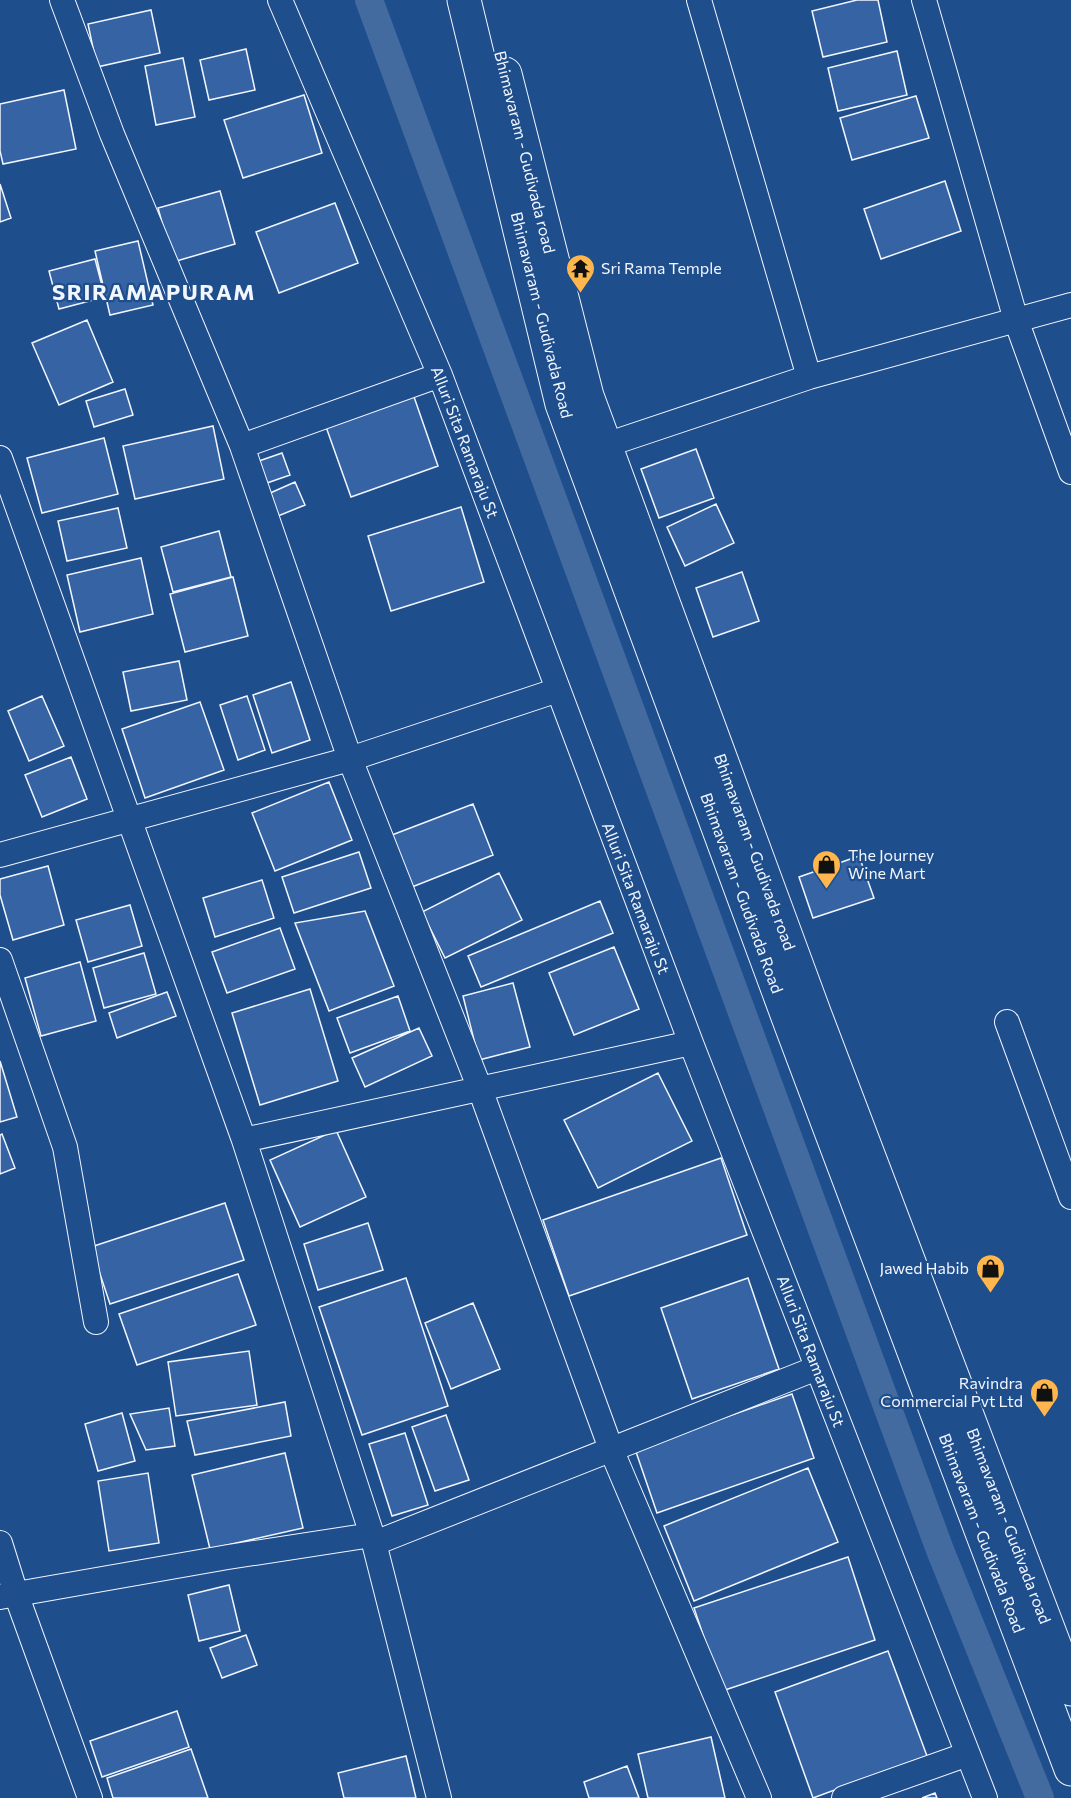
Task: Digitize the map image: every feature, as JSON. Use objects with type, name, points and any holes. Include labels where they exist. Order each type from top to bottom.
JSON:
[{"type":"main road","name":"Bhimavaram - Gudivada Road","points":[[464,0],[562,404],[592,449]]},
{"type":"main road","name":"Bhimavaram - Gudivada road","points":[[486,0],[587,396],[592,449],[855,1157],[1071,1689]]},
{"type":"main road","name":"Bhimavaram - Gudivada Road","points":[[855,1157],[1071,1769]]},
{"type":"street","points":[[62,0],[112,134],[242,446],[350,759],[480,1089],[611,1449],[759,1798]]},
{"type":"street","name":"Alluri Sita Ramaraju St","points":[[280,0],[440,375],[691,1044],[985,1798]]},
{"type":"street","points":[[699,0],[809,377]]},
{"type":"street","points":[[924,0],[1016,320],[1071,472]]},
{"type":"street","points":[[592,449],[809,377],[1071,305]]},
{"type":"street","points":[[242,446],[440,375]]},
{"type":"street","points":[[0,458],[244,1140],[374,1539],[439,1798]]},
{"type":"street","points":[[0,855],[350,759],[558,690]]},
{"type":"street","points":[[0,960],[65,1147],[96,1322]]},
{"type":"street","points":[[1007,1022],[1071,1197]]},
{"type":"street","points":[[244,1140],[691,1044]]},
{"type":"street","points":[[8,1595],[228,1557],[374,1539],[817,1368]]},
{"type":"street","points":[[0,1543],[8,1595],[90,1798]]},
{"type":"street","points":[[844,1798],[968,1754]]},
{"type":"building","points":[[857,0],[878,0],[887,42],[823,57],[812,11]]},
{"type":"building","points":[[151,10],[160,53],[97,67],[88,24]]},
{"type":"building","points":[[246,49],[255,90],[209,100],[200,60]]},
{"type":"building","points":[[897,51],[907,95],[838,111],[828,68]]},
{"type":"building","points":[[183,58],[195,117],[156,125],[145,66]]},
{"type":"building","points":[[64,90],[76,149],[3,164],[0,151],[0,104]]},
{"type":"building","points":[[304,95],[322,153],[243,178],[224,120]]},
{"type":"building","points":[[916,96],[929,138],[852,160],[840,118]]},
{"type":"building","points":[[945,181],[961,231],[881,259],[864,209]]},
{"type":"building","points":[[0,184],[11,218],[0,222]]},
{"type":"building","points":[[220,191],[235,244],[173,262],[158,208]]},
{"type":"building","points":[[335,203],[358,263],[279,293],[256,232]]},
{"type":"building","points":[[138,241],[153,305],[110,315],[95,251]]},
{"type":"building","points":[[95,259],[105,297],[59,309],[49,271]]},
{"type":"building","points":[[87,320],[113,382],[59,405],[32,343]]},
{"type":"building","points":[[125,389],[133,415],[94,427],[86,401]]},
{"type":"building","points":[[413,394],[438,466],[351,497],[325,424]]},
{"type":"building","points":[[213,426],[224,479],[135,499],[123,446]]},
{"type":"building","points":[[104,438],[118,494],[42,513],[27,458]]},
{"type":"building","points":[[696,449],[714,498],[659,518],[641,469]]},
{"type":"building","points":[[282,453],[290,475],[267,483],[259,461]]},
{"type":"building","points":[[295,482],[305,505],[278,516],[268,494]]},
{"type":"building","points":[[716,504],[734,543],[685,566],[667,527]]},
{"type":"building","points":[[461,507],[484,582],[391,611],[368,536]]},
{"type":"building","points":[[118,508],[127,548],[67,561],[58,521]]},
{"type":"building","points":[[219,531],[231,577],[173,592],[161,547]]},
{"type":"building","points":[[141,558],[153,614],[80,632],[67,575]]},
{"type":"building","points":[[742,572],[759,621],[713,637],[696,588]]},
{"type":"building","points":[[233,577],[248,636],[185,652],[170,594]]},
{"type":"building","points":[[179,661],[187,700],[131,711],[123,672]]},
{"type":"building","points":[[291,682],[310,740],[272,753],[253,695]]},
{"type":"building","points":[[42,696],[64,746],[29,761],[8,711]]},
{"type":"building","points":[[247,696],[265,750],[238,760],[220,705]]},
{"type":"building","points":[[200,702],[224,770],[145,798],[122,729]]},
{"type":"building","points":[[71,757],[87,799],[42,817],[25,775]]},
{"type":"building","points":[[329,782],[352,840],[275,871],[252,813]]},
{"type":"building","points":[[473,804],[493,855],[412,887],[392,835]]},
{"type":"building","points":[[359,852],[371,888],[294,913],[282,877]]},
{"type":"building","points":[[859,856],[874,898],[813,918],[799,877]]},
{"type":"building","points":[[48,866],[64,925],[13,940],[0,895],[0,879]]},
{"type":"building","points":[[499,873],[522,920],[445,958],[422,912]]},
{"type":"building","points":[[262,880],[274,918],[215,937],[203,898]]},
{"type":"building","points":[[600,901],[613,933],[481,987],[468,956]]},
{"type":"building","points":[[130,905],[142,946],[88,962],[76,920]]},
{"type":"building","points":[[365,911],[394,986],[329,1011],[295,923]]},
{"type":"building","points":[[280,928],[295,969],[227,993],[212,952]]},
{"type":"building","points":[[614,947],[639,1009],[574,1035],[549,973]]},
{"type":"building","points":[[144,953],[156,994],[104,1008],[93,968]]},
{"type":"building","points":[[80,962],[96,1021],[41,1036],[25,978]]},
{"type":"building","points":[[513,983],[530,1047],[479,1060],[463,996]]},
{"type":"building","points":[[310,989],[338,1081],[260,1105],[232,1013]]},
{"type":"building","points":[[167,992],[176,1016],[117,1038],[109,1013]]},
{"type":"building","points":[[398,996],[410,1031],[350,1053],[337,1018]]},
{"type":"building","points":[[419,1028],[432,1056],[365,1087],[352,1058]]},
{"type":"building","points":[[0,1061],[17,1117],[0,1122]]},
{"type":"building","points":[[658,1073],[692,1141],[598,1188],[564,1120]]},
{"type":"building","points":[[336,1130],[366,1197],[300,1227],[270,1160]]},
{"type":"building","points":[[2,1134],[15,1168],[0,1174],[0,1135]]},
{"type":"building","points":[[721,1158],[747,1235],[569,1296],[543,1220]]},
{"type":"building","points":[[225,1203],[244,1260],[110,1304],[91,1247]]},
{"type":"building","points":[[368,1223],[383,1270],[318,1290],[304,1244]]},
{"type":"building","points":[[238,1274],[256,1325],[137,1365],[119,1314]]},
{"type":"building","points":[[406,1278],[448,1406],[362,1435],[319,1307]]},
{"type":"building","points":[[748,1278],[779,1369],[692,1399],[661,1308]]},
{"type":"building","points":[[473,1303],[500,1369],[451,1389],[425,1323]]},
{"type":"building","points":[[249,1351],[257,1405],[176,1416],[168,1362]]},
{"type":"building","points":[[792,1394],[814,1458],[657,1513],[635,1449]]},
{"type":"building","points":[[285,1402],[291,1436],[195,1455],[187,1421]]},
{"type":"building","points":[[169,1408],[175,1446],[146,1450],[130,1414]]},
{"type":"building","points":[[122,1413],[135,1461],[98,1471],[85,1424]]},
{"type":"building","points":[[446,1415],[469,1480],[435,1491],[412,1427]]},
{"type":"building","points":[[405,1433],[428,1505],[392,1516],[369,1444]]},
{"type":"building","points":[[285,1453],[303,1528],[210,1549],[192,1475]]},
{"type":"building","points":[[808,1468],[838,1542],[694,1601],[664,1526]]},
{"type":"building","points":[[148,1473],[159,1543],[109,1551],[98,1481]]},
{"type":"building","points":[[848,1557],[875,1640],[722,1691],[694,1608]]},
{"type":"building","points":[[229,1585],[240,1631],[199,1641],[188,1595]]},
{"type":"building","points":[[246,1635],[257,1665],[222,1678],[210,1648]]},
{"type":"building","points":[[888,1651],[927,1756],[813,1798],[775,1692]]},
{"type":"building","points":[[177,1711],[189,1747],[102,1777],[90,1741]]},
{"type":"building","points":[[711,1737],[725,1798],[648,1798],[638,1754]]},
{"type":"building","points":[[191,1749],[208,1798],[113,1798],[107,1778]]},
{"type":"building","points":[[406,1756],[416,1798],[344,1798],[338,1773]]},
{"type":"building","points":[[627,1766],[639,1798],[589,1798],[584,1782]]},
{"type":"building","points":[[935,1793],[937,1798],[922,1798]]},
{"type":"waterway","points":[[369,0],[940,1550],[1040,1798]]},
{"type":"place","name":"Sri Rama Temple","points":[[580,294]]},
{"type":"place","name":"The Journey Wine Mart","points":[[827,890]]},
{"type":"place","name":"Jawed Habib","points":[[990,1294]]},
{"type":"place","name":"Ravindra Commercial Pvt Ltd","points":[[1044,1418]]},
{"type":"district","name":"SRIRAMAPURAM","points":[[154,292]]}]
